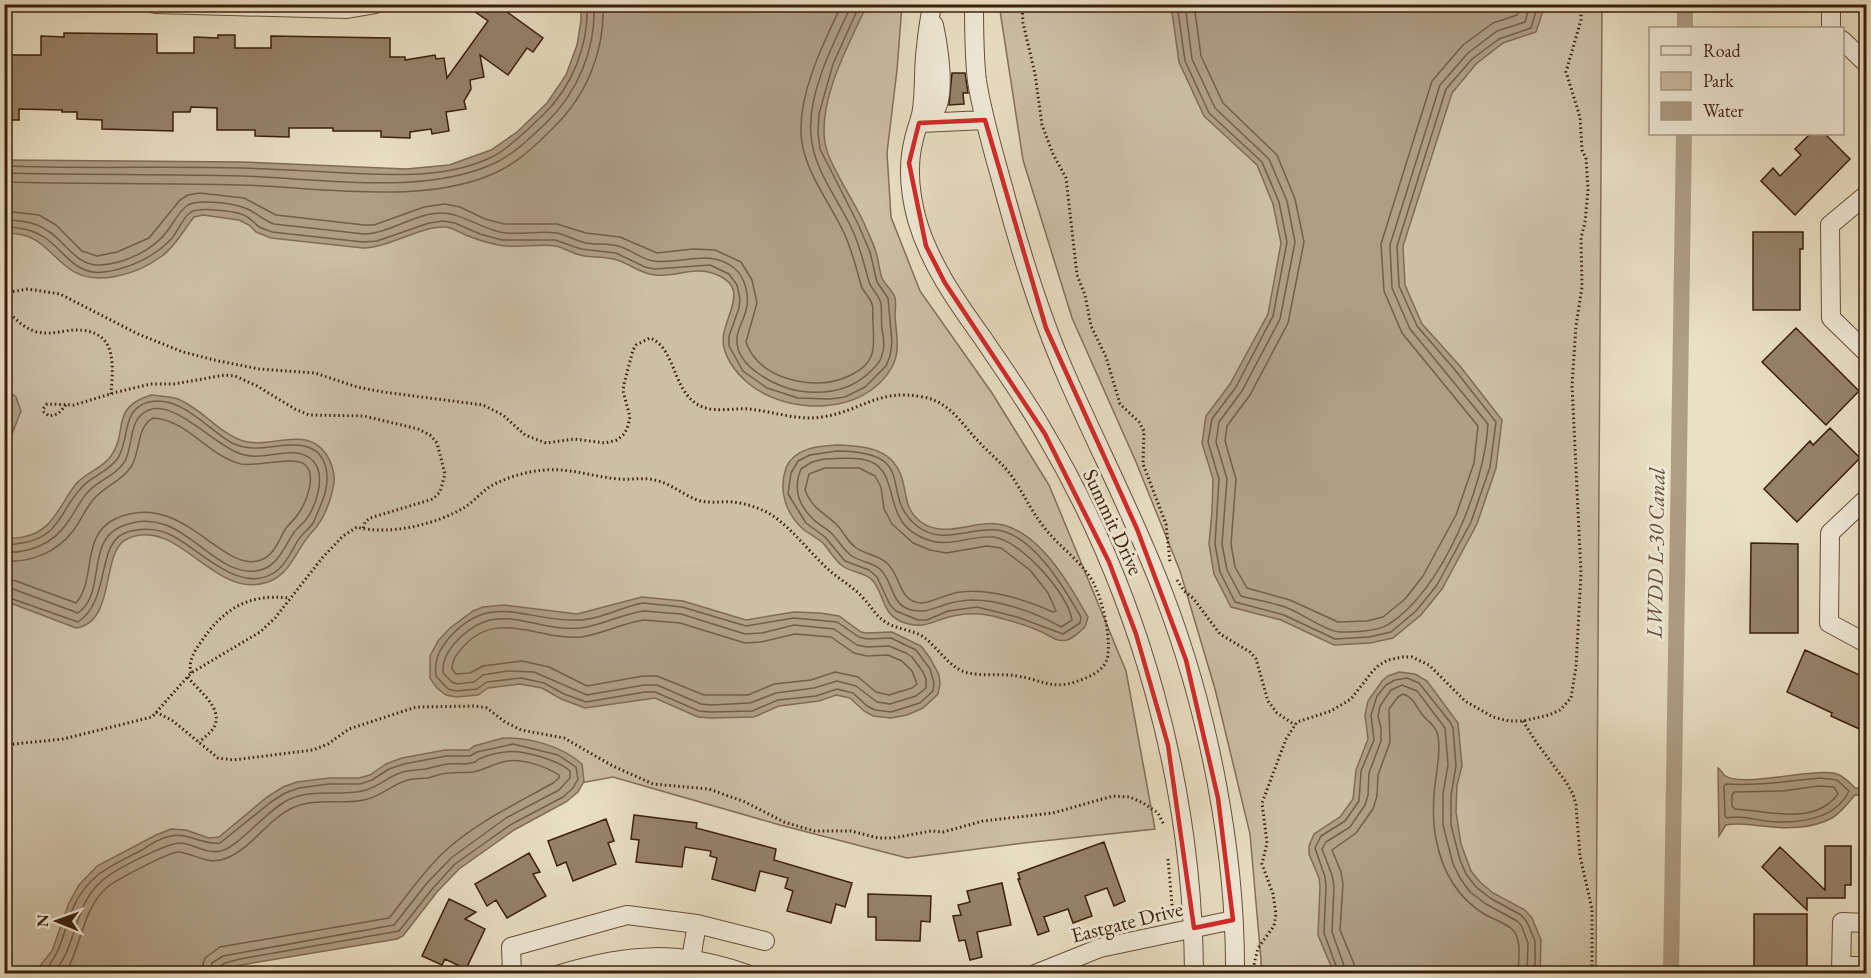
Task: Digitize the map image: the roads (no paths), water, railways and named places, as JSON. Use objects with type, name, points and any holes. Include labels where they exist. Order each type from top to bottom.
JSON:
[{"type":"street","points":[[155,4],[347,9],[376,4]]},
{"type":"street","name":"Summit Drive","points":[[974,4],[977,81],[985,120],[1028,275],[1046,328],[1137,529],[1165,597],[1202,717],[1230,873],[1235,974]]},
{"type":"street","points":[[1831,27],[1832,4]]},
{"type":"street","name":"Summit Drive","points":[[931,8],[931,97],[927,111],[919,123],[909,163],[917,219],[926,246],[945,283],[1045,434],[1084,507],[1109,562],[1136,634],[1168,745],[1185,844],[1194,928],[1194,974]]},
{"type":"street","points":[[1844,42],[1866,63]]},
{"type":"street","points":[[919,123],[985,120]]},
{"type":"street","points":[[1866,195],[1830,225],[1831,318],[1866,352]]},
{"type":"street","points":[[1866,499],[1830,533],[1829,623],[1866,643]]},
{"type":"street","points":[[512,974],[512,947],[627,915],[697,924],[765,941]]},
{"type":"street","name":"Eastgate Drive","points":[[1035,974],[1100,948],[1233,920]]},
{"type":"street","points":[[1866,923],[1842,922],[1841,970],[1866,966]]},
{"type":"street","points":[[691,959],[697,924]]},
{"type":"street","points":[[560,974],[620,958],[655,956],[691,959],[725,966],[747,974]]},
{"type":"water","points":[[581,5],[867,5],[830,90],[824,126],[825,143],[831,162],[860,214],[877,255],[882,278],[895,297],[897,342],[895,361],[880,383],[864,395],[824,406],[783,401],[764,394],[743,379],[727,357],[723,339],[733,302],[734,293],[731,285],[724,279],[705,271],[650,274],[612,259],[580,255],[556,246],[498,245],[444,227],[363,248],[271,238],[256,232],[239,220],[203,215],[194,217],[172,247],[152,263],[128,273],[102,278],[78,274],[33,239],[5,233],[5,160],[242,162],[406,169],[449,165],[491,150],[517,132],[547,103],[566,75],[577,45]]},
{"type":"water","points":[[1171,5],[1545,5],[1536,32],[1503,43],[1476,64],[1452,93],[1403,246],[1405,285],[1422,324],[1460,366],[1502,420],[1496,468],[1477,524],[1442,589],[1421,615],[1393,638],[1370,643],[1334,645],[1281,620],[1231,607],[1214,574],[1209,544],[1213,479],[1202,443],[1206,416],[1230,384],[1268,314],[1281,243],[1273,204],[1257,165],[1204,116],[1179,62]]},
{"type":"water","points":[[5,388],[16,397],[21,411],[5,452]]},
{"type":"water","points":[[151,395],[172,397],[187,403],[226,432],[243,441],[254,443],[302,439],[322,449],[334,471],[334,483],[320,522],[283,573],[268,582],[248,585],[230,580],[180,547],[163,538],[146,535],[127,539],[119,546],[113,557],[103,600],[89,623],[76,628],[5,601],[5,539],[23,537],[42,530],[76,484],[111,456],[119,438],[125,413],[130,406]]},
{"type":"water","points":[[837,445],[869,448],[878,451],[893,462],[899,471],[912,513],[929,526],[944,529],[984,524],[1002,525],[1018,531],[1033,541],[1059,570],[1080,602],[1088,617],[1085,627],[1072,638],[1058,640],[1021,624],[983,614],[958,615],[922,625],[908,624],[894,618],[886,608],[873,581],[841,565],[823,543],[798,524],[785,502],[783,485],[786,468],[790,461],[807,449]]},
{"type":"water","points":[[642,597],[683,601],[746,620],[794,612],[820,613],[839,616],[861,632],[892,632],[921,646],[930,658],[939,675],[938,694],[923,708],[907,715],[891,718],[873,716],[850,698],[836,695],[819,701],[779,706],[754,717],[710,718],[698,717],[655,698],[585,708],[561,699],[542,688],[520,684],[488,688],[478,695],[456,697],[446,695],[430,678],[430,656],[438,641],[450,628],[473,611],[483,607],[504,605],[577,614]]},
{"type":"water","points":[[1399,672],[1415,674],[1427,681],[1458,723],[1462,766],[1457,785],[1456,812],[1461,844],[1471,871],[1480,882],[1493,893],[1525,910],[1532,918],[1541,940],[1540,973],[1334,973],[1318,935],[1320,887],[1319,878],[1309,854],[1309,846],[1314,834],[1340,817],[1353,799],[1356,770],[1368,739],[1365,715],[1368,701],[1382,681]]},
{"type":"water","points":[[503,738],[534,741],[565,752],[582,764],[584,781],[578,792],[566,802],[514,830],[459,869],[437,892],[403,936],[397,939],[241,965],[219,973],[34,973],[52,951],[69,903],[79,885],[97,866],[156,835],[171,829],[186,830],[209,838],[219,837],[267,797],[297,782],[329,778],[359,778],[370,775],[386,764],[402,758],[445,750],[469,750],[474,746]]},
{"type":"water","points":[[1718,768],[1724,775],[1733,779],[1746,780],[1811,773],[1837,774],[1855,788],[1866,789],[1866,795],[1855,795],[1835,816],[1824,822],[1789,828],[1731,824],[1726,825],[1719,836]]},
{"type":"waterway","name":"LWDD L-30 Canal","points":[[1685,4],[1685,27]]},
{"type":"waterway","name":"LWDD L-30 Canal","points":[[1671,974],[1684,135]]}]
